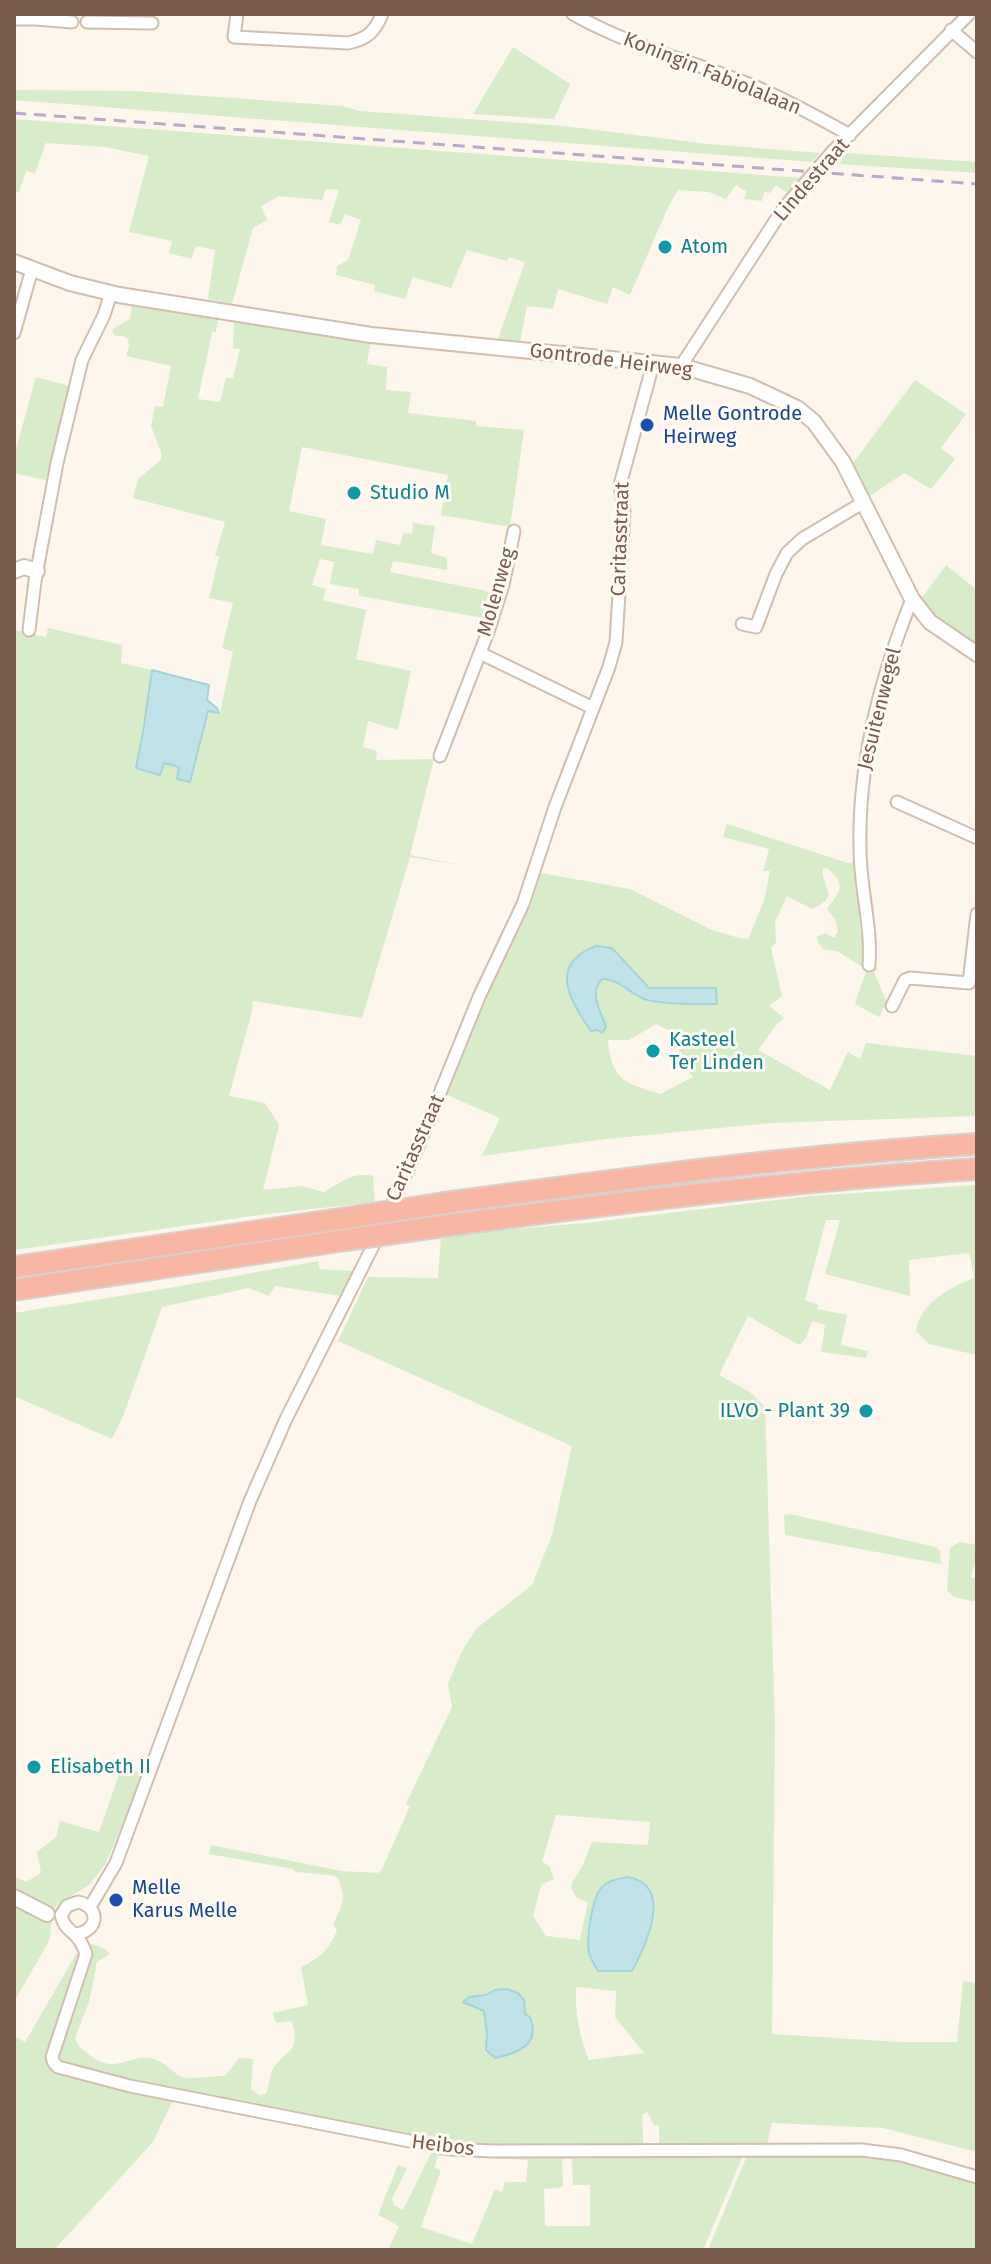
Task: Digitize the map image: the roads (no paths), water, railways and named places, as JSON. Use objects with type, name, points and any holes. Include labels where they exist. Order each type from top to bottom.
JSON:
[{"type":"highway","points":[[14,1267],[674,1172],[977,1144]]},
{"type":"highway","points":[[14,1290],[675,1195],[900,1173],[977,1169]]},
{"type":"highway","points":[[14,1255],[263,1220],[324,1221]]},
{"type":"street","points":[[237,14],[234,37],[348,43],[362,40],[372,33],[382,14]]},
{"type":"street","name":"Lindestraat","points":[[681,366],[783,209],[829,155],[969,14]]},
{"type":"street","name":"Koningin Fabiolalaan","points":[[577,15],[633,43],[797,105],[850,135]]},
{"type":"street","points":[[14,19],[36,16],[72,22]]},
{"type":"street","points":[[87,22],[136,18],[152,23]]},
{"type":"street","points":[[951,30],[977,52]]},
{"type":"street","name":"Gontrode Heirweg","points":[[14,262],[70,283],[111,293],[371,335],[681,366],[750,386],[807,415],[829,441],[864,502],[912,599],[930,622],[977,654]]},
{"type":"street","points":[[14,333],[32,269]]},
{"type":"street","points":[[29,630],[57,463],[82,360],[111,293]]},
{"type":"street","name":"Caritasstraat","points":[[90,1907],[116,1863],[250,1501],[286,1419],[372,1248],[418,1147],[479,997],[523,904],[616,642],[624,510],[620,485],[653,364]]},
{"type":"street","points":[[742,624],[756,627],[787,553],[802,539],[864,502]]},
{"type":"street","name":"Molenweg","points":[[440,756],[503,585],[514,531]]},
{"type":"street","points":[[14,571],[24,567],[37,571]]},
{"type":"street","name":"Jesuitenwegel","points":[[869,965],[870,948],[860,867],[861,792],[867,744],[900,628],[912,599]]},
{"type":"street","name":"Molenweg","points":[[480,653],[593,708]]},
{"type":"street","points":[[897,802],[977,838]]},
{"type":"street","points":[[892,1006],[905,980],[910,978],[973,984],[977,914]]},
{"type":"street","points":[[14,1897],[54,1914],[74,1934],[83,1934],[94,1922],[90,1907],[78,1902],[54,1914]]},
{"type":"street","name":"Heibos","points":[[74,1934],[86,1954],[52,2057],[58,2067],[130,2086],[450,2149],[862,2150],[901,2155],[977,2177]]},
{"type":"water","points":[[152,670],[209,685],[207,700],[219,713],[208,711],[190,782],[177,779],[179,767],[164,763],[160,775],[136,768]]},
{"type":"water","points":[[596,946],[612,948],[649,988],[716,988],[717,1004],[647,1000],[614,981],[602,979],[596,996],[606,1027],[602,1033],[591,1031],[576,1007],[567,984],[572,963]]},
{"type":"water","points":[[627,1877],[642,1882],[650,1891],[653,1917],[649,1932],[632,1971],[598,1971],[588,1947],[596,1899],[605,1884]]},
{"type":"water","points":[[507,1989],[518,1993],[524,2000],[525,2014],[530,2017],[533,2027],[532,2035],[530,2041],[519,2050],[495,2058],[486,2050],[484,2011],[463,2002],[469,1997]]},
{"type":"railway","points":[[14,113],[977,184]]},
{"type":"place","name":"Atom","points":[[665,247]]},
{"type":"place","name":"Melle Gontrode Heirweg","points":[[647,425]]},
{"type":"place","name":"Studio M","points":[[354,493]]},
{"type":"place","name":"Kasteel Ter Linden","points":[[653,1051]]},
{"type":"place","name":"ILVO - Plant 39","points":[[866,1411]]},
{"type":"place","name":"Elisabeth II","points":[[34,1767]]},
{"type":"place","name":"Melle Karus Melle","points":[[116,1900]]}]
